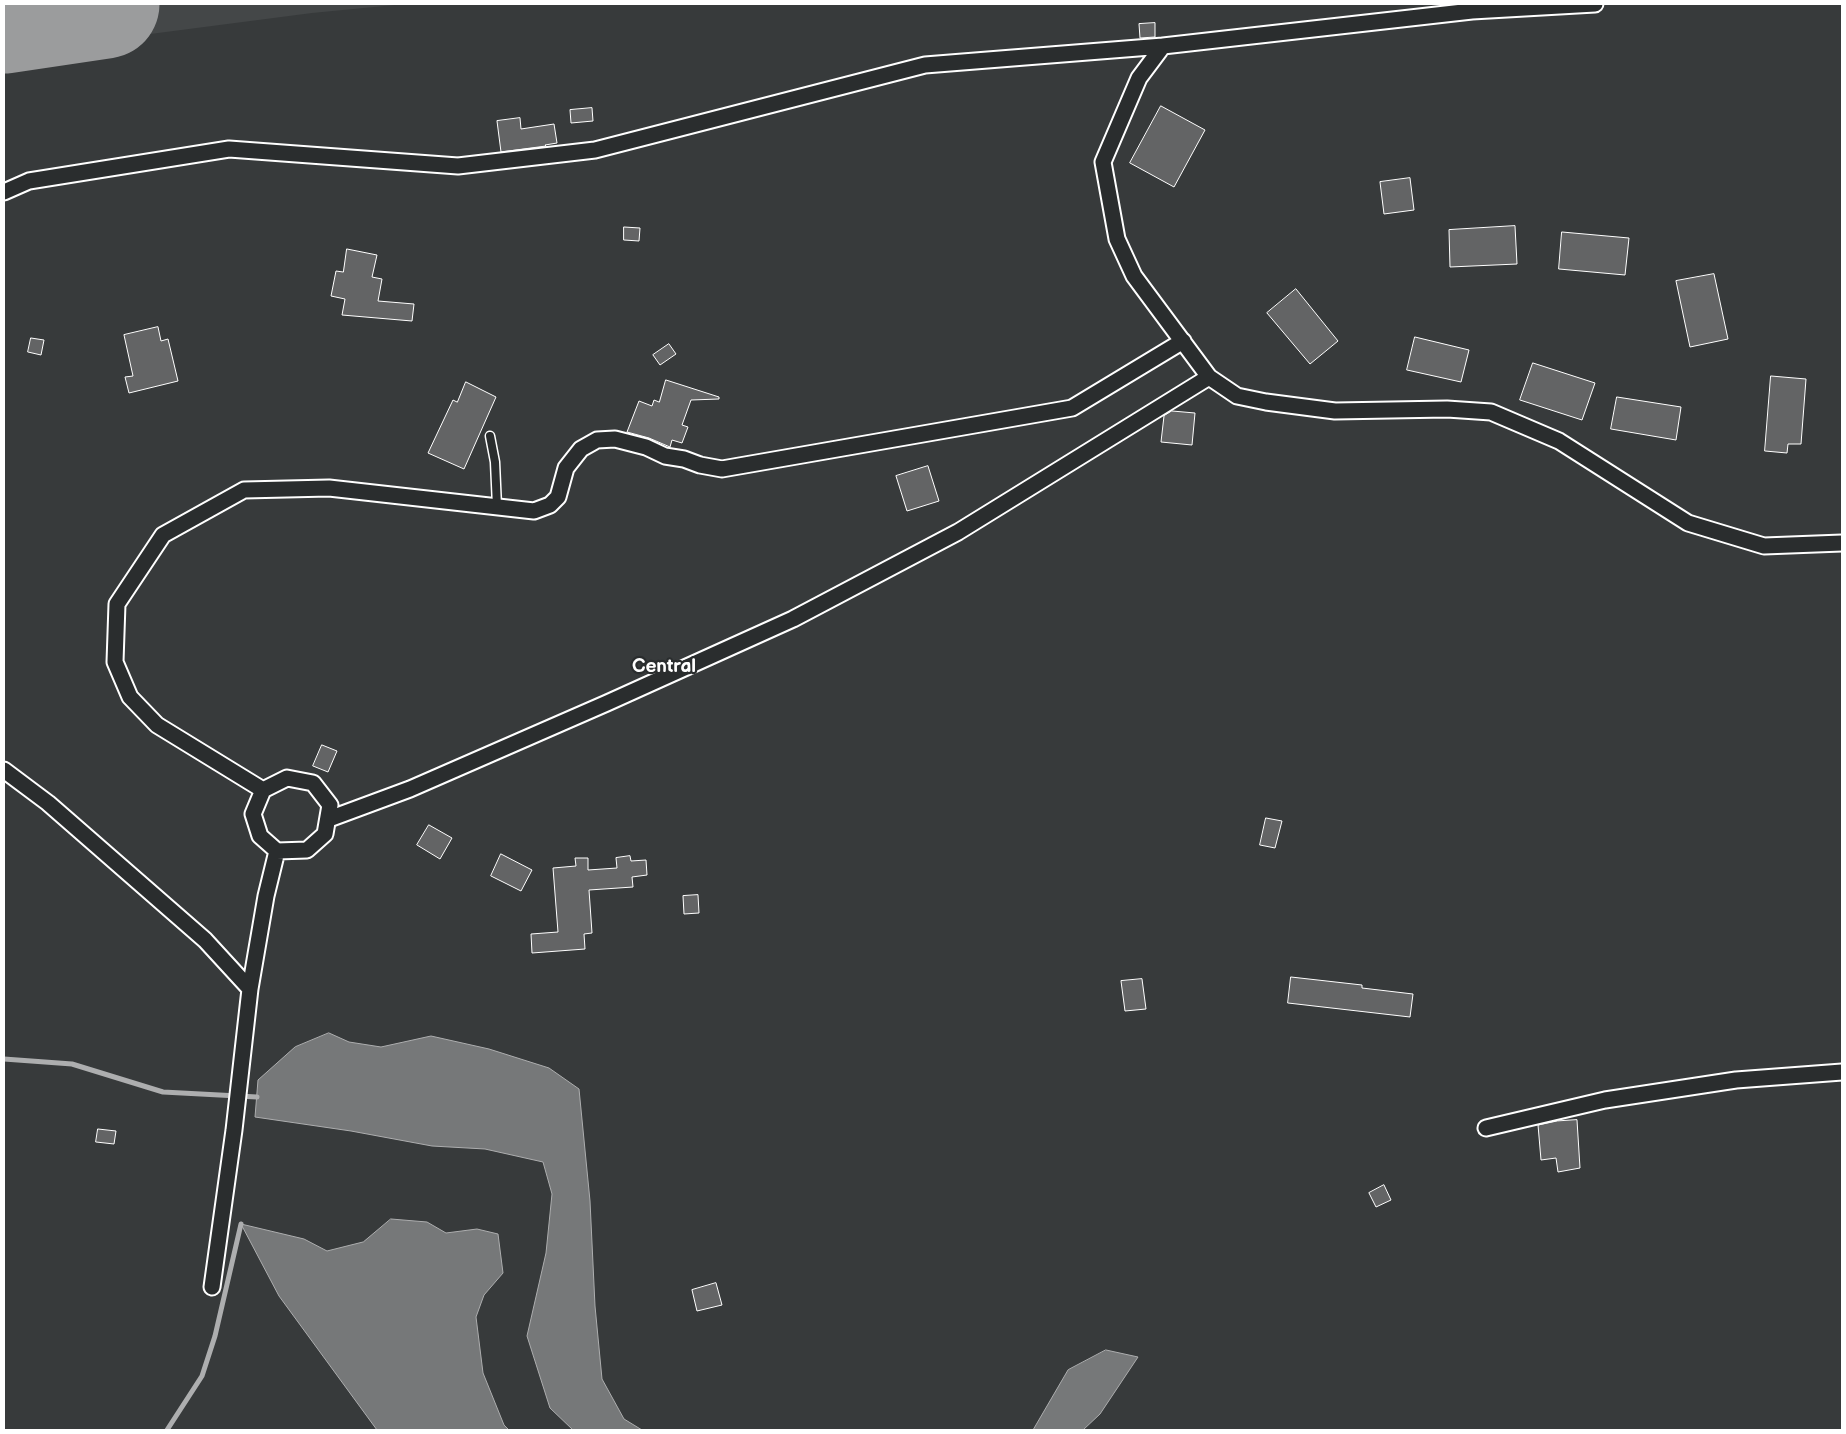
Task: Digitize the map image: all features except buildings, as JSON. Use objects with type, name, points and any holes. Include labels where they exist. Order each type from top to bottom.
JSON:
[{"type":"street","points":[[4,192],[29,181],[229,149],[458,166],[595,150],[926,65],[1162,46],[1472,11],[1595,4]]},
{"type":"street","points":[[1162,46],[1138,78],[1103,162],[1117,239],[1134,276],[1209,377],[1237,396],[1266,402],[1335,411],[1447,409],[1491,412],[1559,441],[1688,523],[1764,546],[1842,544]]},
{"type":"street","points":[[263,790],[157,725],[130,697],[115,662],[117,604],[162,535],[244,490],[329,488],[534,511],[550,506],[558,496],[566,468],[581,449],[597,440],[615,439],[666,456],[722,469],[1072,408],[1183,341]]},
{"type":"street","points":[[329,819],[410,789],[793,619],[958,532],[1209,377]]},
{"type":"street","points":[[4,770],[48,803],[205,940],[250,989]]},
{"type":"street","points":[[287,778],[313,784],[330,805],[329,819],[325,834],[307,850],[277,851],[260,836],[253,814],[263,790],[287,778]]},
{"type":"street","points":[[212,1287],[234,1130],[240,1063],[250,989],[266,896],[277,851]]},
{"type":"street","points":[[1486,1128],[1605,1100],[1736,1080],[1842,1072]]},
{"type":"lane","points":[[490,436],[495,462],[497,507]]},
{"type":"shaded area","points":[[4,4],[405,4],[312,13],[4,53]]},
{"type":"shaded area","points":[[329,1033],[349,1042],[381,1047],[431,1036],[489,1049],[549,1068],[579,1089],[590,1201],[595,1306],[602,1379],[624,1419],[642,1430],[573,1430],[550,1408],[527,1336],[546,1253],[552,1194],[543,1162],[485,1149],[432,1146],[351,1131],[255,1117],[258,1080],[295,1047]]},
{"type":"shaded area","points":[[391,1219],[427,1222],[446,1233],[477,1229],[498,1234],[503,1273],[484,1295],[476,1317],[483,1373],[504,1425],[509,1430],[377,1430],[279,1296],[241,1224],[304,1239],[327,1251],[363,1242]]},
{"type":"shaded area","points":[[1106,1350],[1138,1357],[1100,1414],[1083,1430],[1033,1430],[1068,1370]]},
{"type":"waterway","points":[[4,1059],[72,1064],[163,1092],[257,1097]]},
{"type":"waterway","points":[[167,1430],[202,1376],[215,1336],[241,1224]]},
{"type":"runway","points":[[4,19],[105,4]]},
{"type":"district","name":"Central","points":[[664,667]]}]
